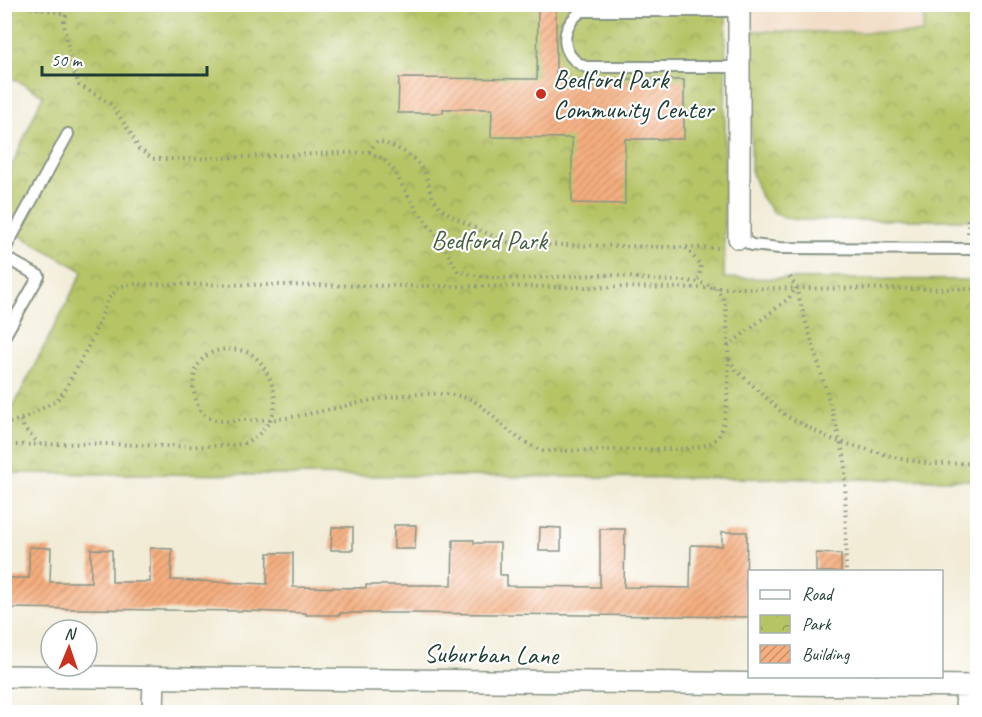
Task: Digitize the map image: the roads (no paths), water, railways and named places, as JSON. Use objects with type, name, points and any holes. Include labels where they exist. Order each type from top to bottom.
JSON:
[{"type":"street","points":[[731,243],[739,8]]},
{"type":"street","name":"Suburban Lane","points":[[4,676],[972,686]]},
{"type":"street","points":[[153,712],[154,678]]},
{"type":"street","points":[[966,712],[972,686]]},
{"type":"lane","points":[[738,67],[586,67],[576,63],[570,56],[565,35],[574,16],[582,11],[739,8]]},
{"type":"lane","points":[[4,251],[68,134]]},
{"type":"lane","points":[[731,243],[779,248],[978,249]]},
{"type":"lane","points":[[4,256],[39,276],[4,337]]},
{"type":"place","name":"Bedford Park Community Center","points":[[541,94]]},
{"type":"park label","name":"Bedford Park","points":[[489,240]]}]
